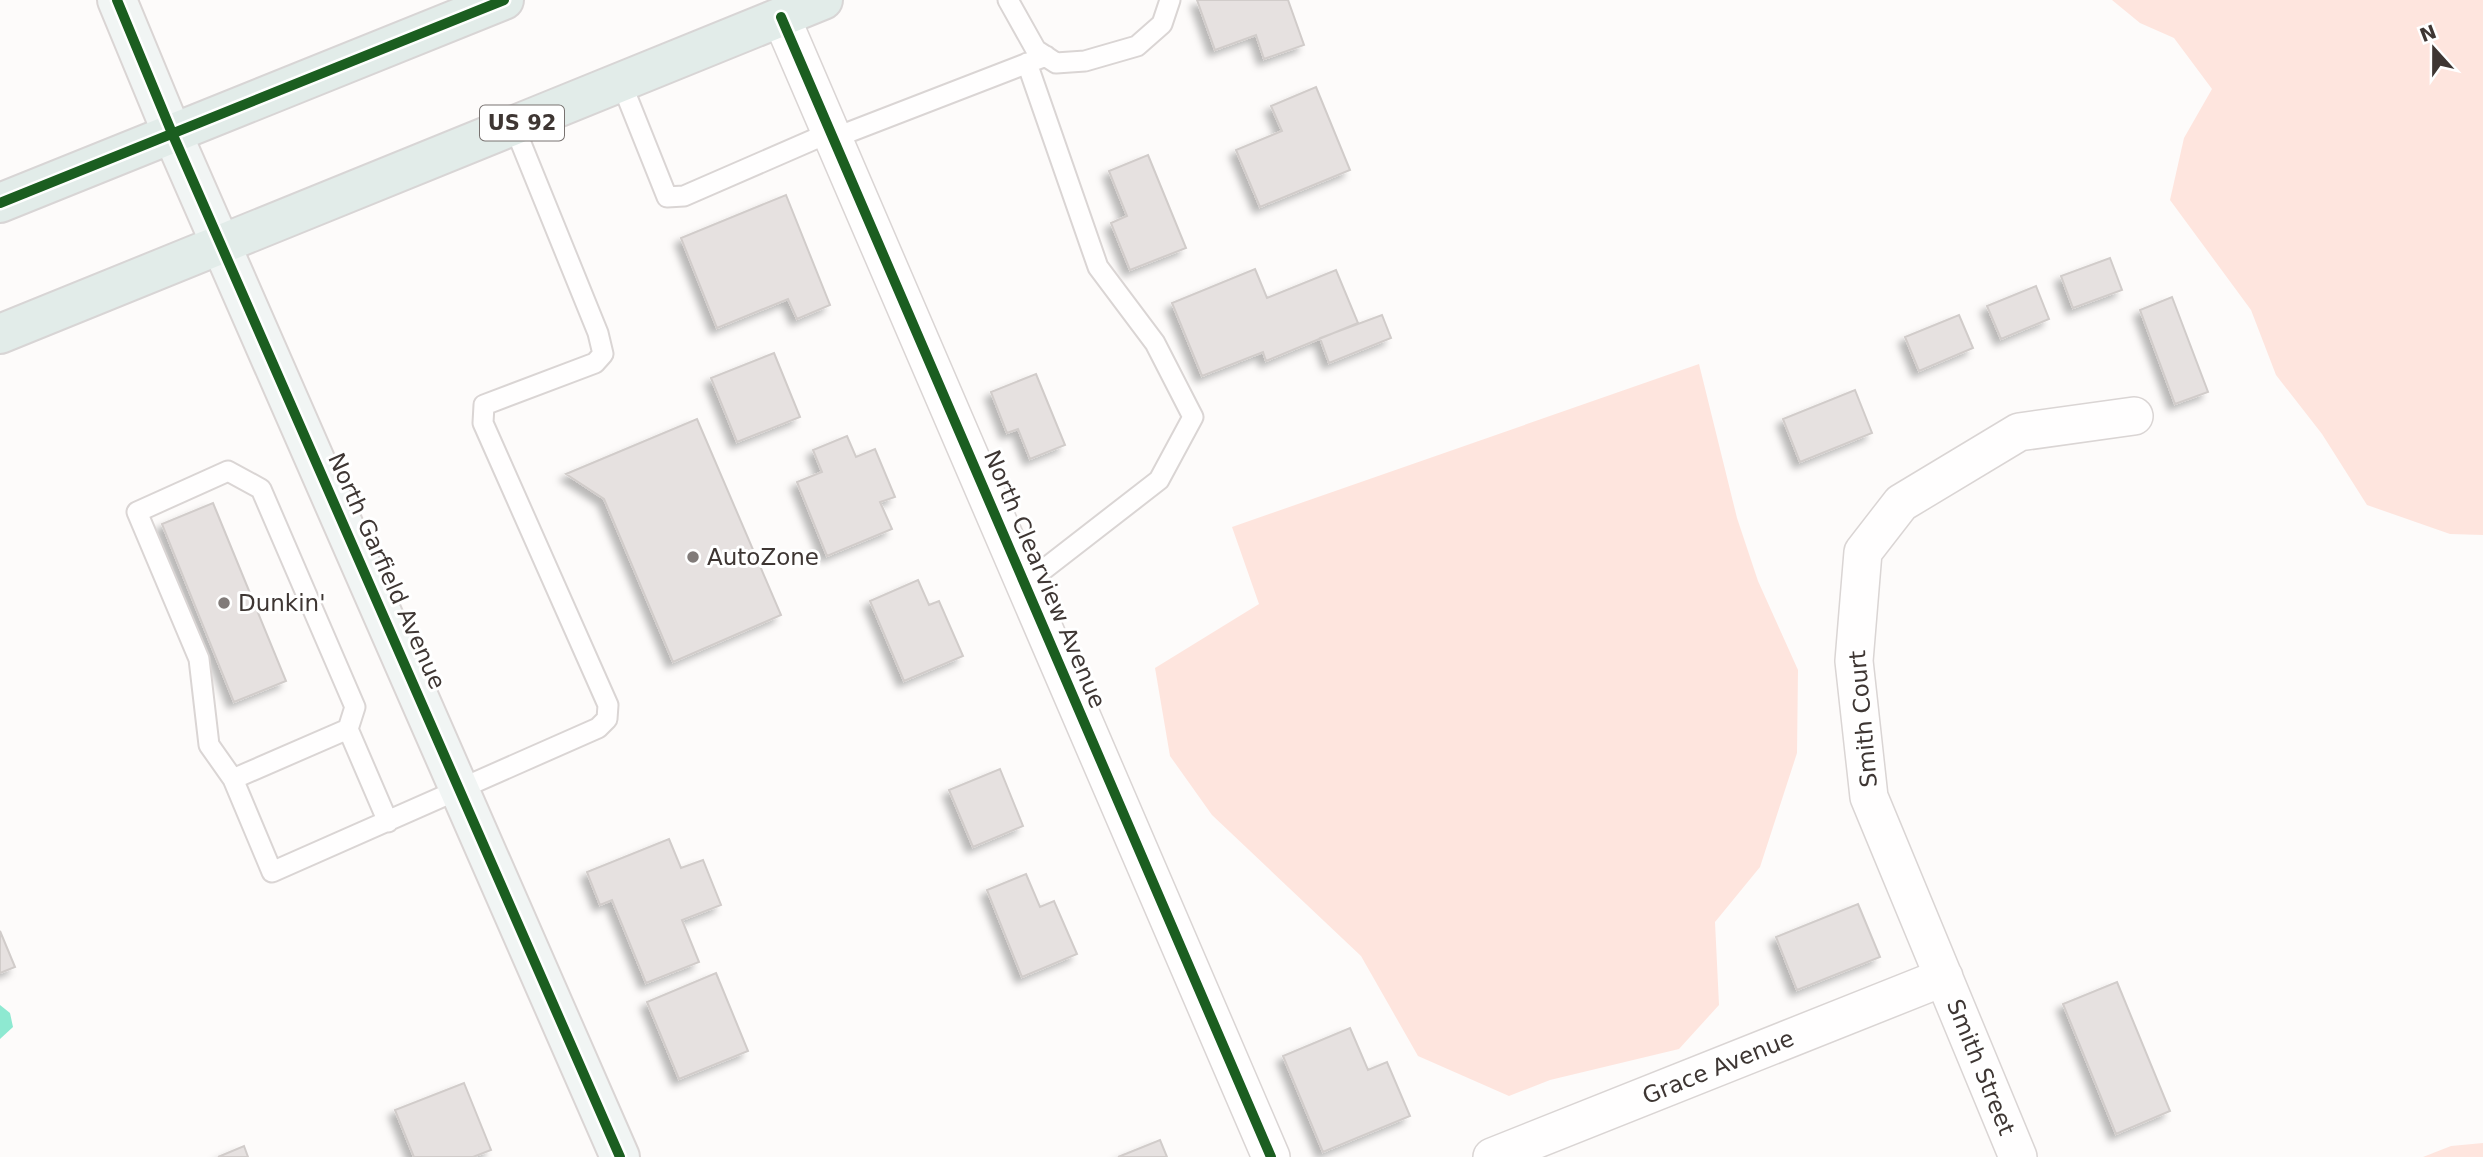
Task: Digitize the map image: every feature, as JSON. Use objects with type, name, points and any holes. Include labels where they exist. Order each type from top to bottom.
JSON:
[{"type":"main road","points":[[0,203],[504,0]]},
{"type":"main road","name":"US 92","points":[[0,334],[823,0]]},
{"type":"street","name":"North Garfield Avenue","points":[[117,0],[172,133],[620,1157]]},
{"type":"street","name":"North Clearview Avenue","points":[[781,17],[1271,1157]]},
{"type":"street","name":"Smith Court","points":[[1944,977],[1869,797],[1854,661],[1863,552],[1901,503],[2019,432],[2134,415]]},
{"type":"street","name":"Grace Avenue","points":[[1492,1157],[1944,977]]},
{"type":"street","name":"Smith Street","points":[[1944,977],[2018,1157]]},
{"type":"lane","points":[[1008,0],[1036,50],[1098,267],[1155,343],[1193,417],[1158,480],[1025,584]]},
{"type":"lane","points":[[621,82],[667,197],[684,196],[832,135],[1037,60],[1056,63],[1085,61],[1138,46],[1162,24],[1170,0]]},
{"type":"lane","points":[[388,822],[348,729],[355,707],[261,489],[228,471],[137,512],[199,659],[209,745],[233,779],[272,872],[388,822],[598,728],[607,719],[608,705],[483,423],[484,405],[595,363],[603,354],[514,126]]},
{"type":"lane","points":[[233,779],[348,729]]},
{"type":"shaded area","points":[[2112,0],[2483,0],[2483,535],[2450,534],[2367,505],[2322,434],[2276,375],[2251,310],[2170,200],[2184,138],[2212,89],[2174,38],[2140,23]]},
{"type":"shaded area","points":[[1699,364],[1737,518],[1758,581],[1798,670],[1797,753],[1760,867],[1715,922],[1719,1005],[1679,1049],[1550,1080],[1509,1096],[1418,1056],[1361,956],[1212,815],[1170,756],[1155,668],[1259,604],[1232,527]]},
{"type":"shaded area","points":[[0,1005],[10,1013],[13,1027],[0,1039]]},
{"type":"shaded area","points":[[2483,1143],[2483,1157],[2423,1157],[2451,1146]]},
{"type":"building","points":[[1197,0],[1288,0],[1304,45],[1264,59],[1256,35],[1215,50]]},
{"type":"building","points":[[1316,87],[1350,170],[1260,207],[1236,150],[1282,131],[1271,106]]},
{"type":"building","points":[[1148,155],[1186,248],[1130,270],[1111,223],[1127,216],[1109,171]]},
{"type":"building","points":[[786,195],[830,305],[797,319],[788,299],[717,328],[681,238]]},
{"type":"building","points":[[2110,258],[2122,290],[2073,308],[2061,276]]},
{"type":"building","points":[[1255,269],[1267,298],[1336,270],[1358,323],[1266,361],[1263,352],[1202,376],[1172,303]]},
{"type":"building","points":[[2036,286],[2049,319],[2001,339],[1987,306]]},
{"type":"building","points":[[2172,297],[2208,392],[2175,404],[2140,310]]},
{"type":"building","points":[[1382,315],[1391,338],[1329,363],[1320,338]]},
{"type":"building","points":[[1959,315],[1973,348],[1919,371],[1905,337]]},
{"type":"building","points":[[774,353],[800,417],[737,442],[711,378]]},
{"type":"building","points":[[1036,374],[1065,445],[1030,459],[1018,429],[1007,433],[991,392]]},
{"type":"building","points":[[1855,390],[1872,433],[1800,462],[1783,419]]},
{"type":"building","name":"AutoZone","points":[[697,419],[781,615],[673,662],[604,499],[566,474]]},
{"type":"building","points":[[847,436],[856,457],[875,449],[895,497],[880,502],[892,529],[827,556],[797,482],[822,472],[813,450]]},
{"type":"building","name":"Dunkin'","points":[[213,503],[286,681],[234,702],[162,524]]},
{"type":"building","points":[[918,580],[929,605],[939,601],[963,656],[904,681],[870,601]]},
{"type":"building","points":[[1000,769],[1023,826],[973,847],[949,790]]},
{"type":"building","points":[[669,839],[681,868],[703,860],[721,905],[682,920],[699,962],[646,983],[612,900],[600,905],[587,872]]},
{"type":"building","points":[[1026,874],[1040,907],[1054,901],[1077,954],[1022,977],[987,890]]},
{"type":"building","points":[[1858,904],[1880,957],[1797,990],[1776,937]]},
{"type":"building","points":[[0,931],[15,967],[0,973]]},
{"type":"building","points":[[716,973],[748,1051],[679,1079],[647,1002]]},
{"type":"building","points":[[2117,982],[2170,1111],[2116,1134],[2063,1004]]},
{"type":"building","points":[[1350,1028],[1368,1070],[1387,1062],[1410,1116],[1323,1152],[1283,1056]]},
{"type":"building","points":[[464,1083],[491,1150],[473,1157],[414,1157],[395,1110]]},
{"type":"building","points":[[1160,1140],[1167,1157],[1118,1157]]},
{"type":"building","points":[[244,1146],[248,1157],[218,1157]]},
{"type":"cycle path","points":[[117,0],[172,133],[620,1157]]},
{"type":"cycle path","points":[[0,203],[504,0]]},
{"type":"cycle path","points":[[781,17],[1271,1157]]},
{"type":"place","name":"AutoZone","points":[[693,557]]},
{"type":"place","name":"Dunkin'","points":[[224,603]]}]
